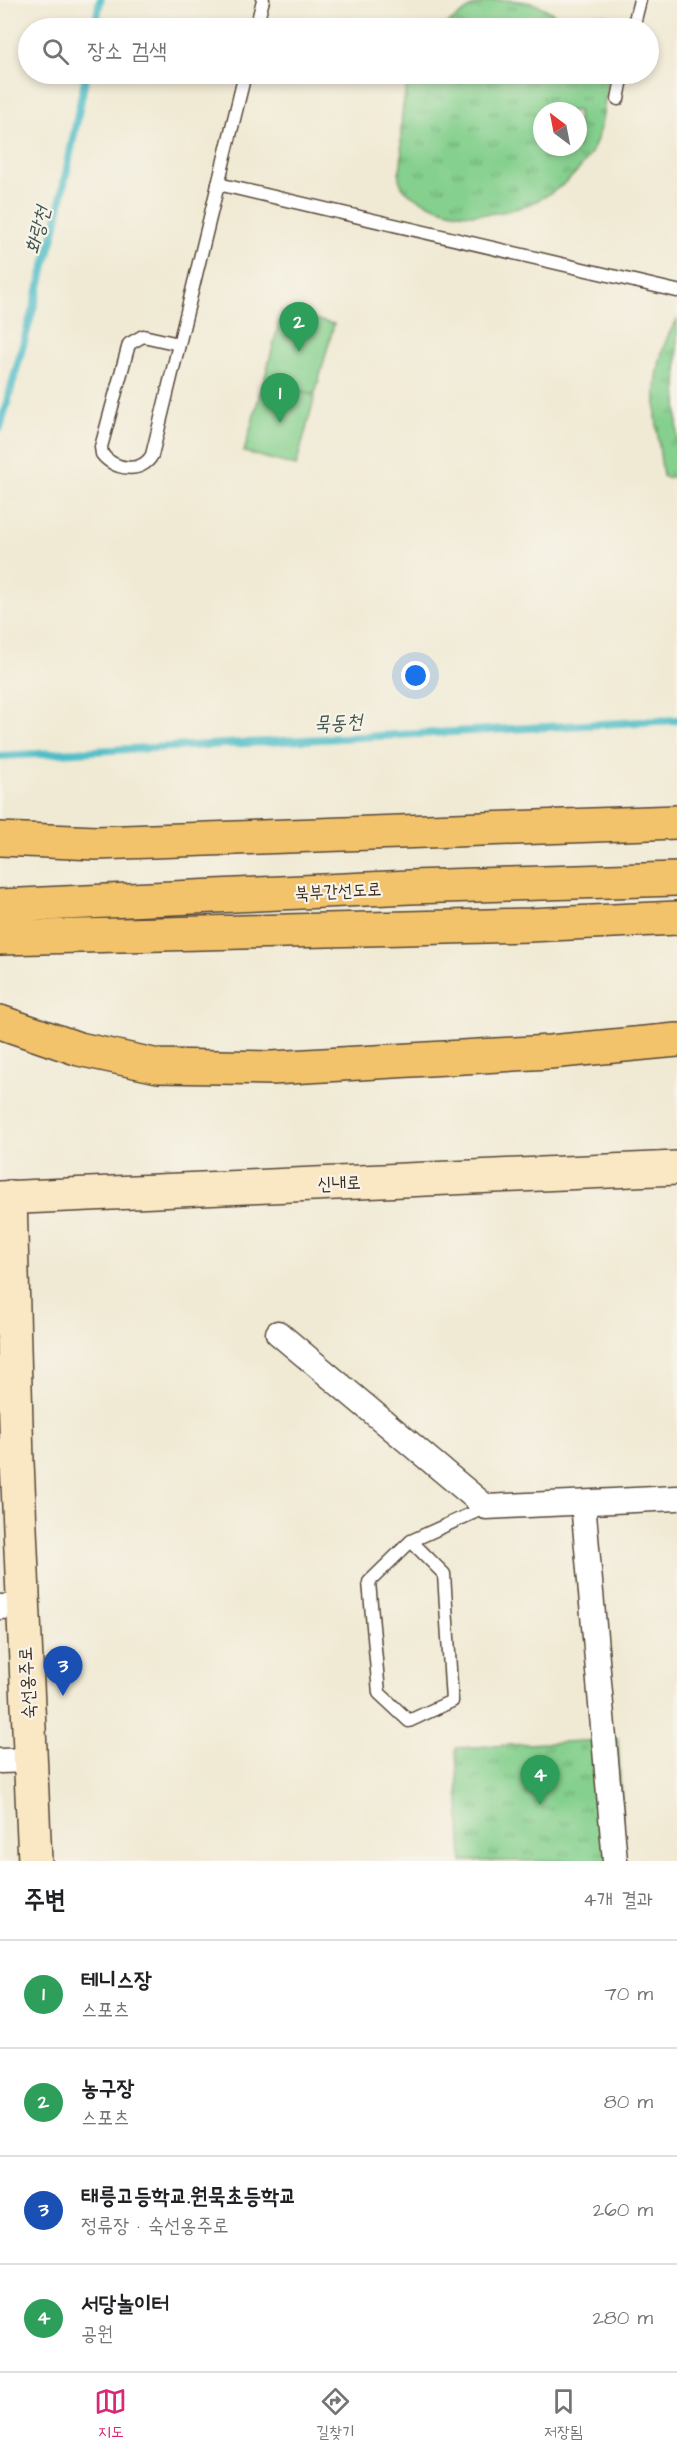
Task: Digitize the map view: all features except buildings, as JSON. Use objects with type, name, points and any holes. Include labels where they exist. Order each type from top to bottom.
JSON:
[{"type":"highway","points":[[0,839],[97,843],[677,822]]},
{"type":"highway","name":"북부간선도로","points":[[0,906],[677,879]]},
{"type":"highway","name":"북부간선도로","points":[[0,938],[677,918]]},
{"type":"highway","points":[[0,1023],[78,1049],[170,1066],[272,1068],[550,1052],[677,1040]]},
{"type":"street","name":"신내로","points":[[5,1198],[677,1168]]},
{"type":"street","name":"숙선옹주로","points":[[5,1198],[15,1761],[35,1861]]},
{"type":"street","points":[[278,1333],[486,1507],[677,1498]]},
{"type":"street","points":[[583,1503],[615,1861]]},
{"type":"lane","points":[[258,18],[263,0]]},
{"type":"lane","points":[[636,18],[640,0]]},
{"type":"lane","points":[[179,344],[142,336],[129,344],[101,447],[102,454],[113,464],[136,468],[148,463],[152,455],[243,84]]},
{"type":"lane","points":[[618,99],[621,84]]},
{"type":"lane","points":[[219,184],[677,291]]},
{"type":"lane","points":[[411,1541],[444,1574],[452,1701],[409,1721],[379,1693],[369,1582],[411,1541],[486,1507]]},
{"type":"green space","points":[[492,0],[526,2],[535,4],[560,18],[456,18],[473,6]]},
{"type":"green space","points":[[597,14],[611,18],[592,18]]},
{"type":"green space","points":[[408,84],[607,84],[600,131],[585,162],[553,191],[534,202],[514,209],[471,214],[449,211],[416,198],[400,182],[401,128]]},
{"type":"green space","points":[[282,311],[334,324],[315,394],[264,381]]},
{"type":"green space","points":[[677,320],[677,476],[666,478],[663,476],[656,416],[657,376],[667,338]]},
{"type":"green space","points":[[263,382],[315,396],[296,466],[244,452]]},
{"type":"green space","points":[[618,1739],[624,1861],[462,1861],[456,1748]]},
{"type":"waterway","name":"화랑천","points":[[97,18],[100,0]]},
{"type":"waterway","name":"화랑천","points":[[0,428],[55,229],[84,84]]},
{"type":"waterway","name":"묵동천","points":[[0,756],[677,720]]},
{"type":"place","name":"농구장","points":[[299,352]]},
{"type":"place","name":"테니스장","points":[[280,423]]},
{"type":"place","name":"태릉고등학교.원묵초등학교","points":[[63,1696]]},
{"type":"place","name":"서당놀이터","points":[[540,1805]]}]
